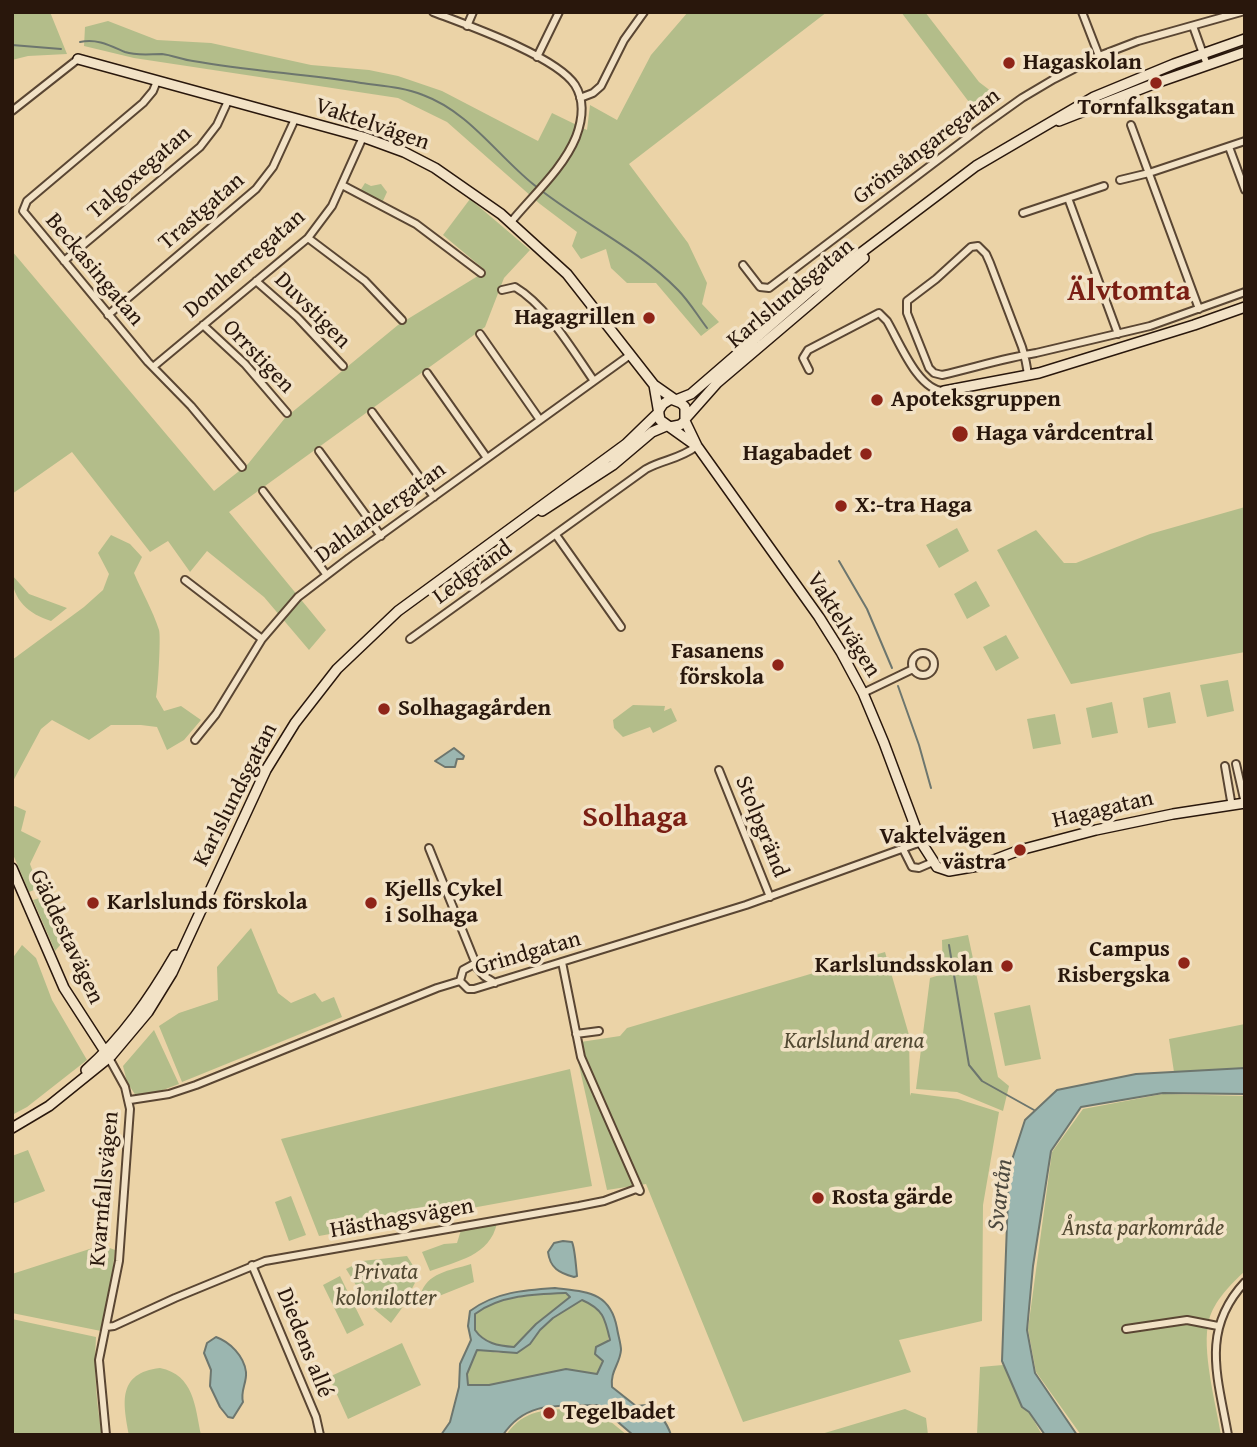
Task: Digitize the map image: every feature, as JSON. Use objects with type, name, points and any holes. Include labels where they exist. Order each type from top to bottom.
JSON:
[{"type":"main road","name":"Karlslundsgatan","points":[[675,400],[691,394],[809,292],[976,166],[1094,97],[1202,53],[1245,39]]},
{"type":"main road","name":"Karlslundsgatan","points":[[1031,132],[1245,52]]},
{"type":"main road","name":"Vaktelvägen","points":[[78,59],[363,137],[404,152],[435,168],[511,222],[567,274],[654,385],[675,400]]},
{"type":"main road","name":"Karlslundsgatan","points":[[685,419],[716,383],[925,204]]},
{"type":"main road","points":[[944,391],[1028,376],[1245,307]]},
{"type":"main road","name":"Vaktelvägen","points":[[654,385],[659,411]]},
{"type":"main road","points":[[675,400],[685,407],[685,419],[677,427],[668,427],[660,420],[659,411],[666,401],[675,400]]},
{"type":"main road","name":"Karlslundsgatan","points":[[12,1127],[107,1055],[140,1012],[194,921],[253,796],[295,723],[352,654],[398,611],[626,444],[659,411]]},
{"type":"main road","name":"Vaktelvägen","points":[[685,419],[697,446],[841,652],[863,693],[921,842]]},
{"type":"main road","name":"Karlslundsgatan","points":[[510,530],[605,470],[652,432],[668,427]]},
{"type":"main road","name":"Vaktelvägen","points":[[668,427],[697,446]]},
{"type":"main road","name":"Hagagatan","points":[[1203,808],[1244,800]]},
{"type":"main road","name":"Hagagatan","points":[[933,862],[943,870],[966,868],[1127,823],[1244,800]]},
{"type":"main road","points":[[921,842],[933,862]]},
{"type":"main road","name":"Gäddestavägen","points":[[12,868],[64,988],[107,1055]]},
{"type":"street","points":[[433,12],[537,57],[569,77],[580,98],[582,115],[576,137],[562,160],[511,222]]},
{"type":"street","points":[[467,26],[473,12]]},
{"type":"street","points":[[537,57],[559,12]]},
{"type":"street","points":[[580,98],[593,93],[601,86],[624,40],[644,12]]},
{"type":"street","points":[[1082,12],[1099,56]]},
{"type":"street","name":"Grönsångaregatan","points":[[743,265],[760,287],[765,289],[774,285],[1008,107],[1054,79],[1099,56],[1138,41],[1241,12]]},
{"type":"street","points":[[1192,26],[1207,65]]},
{"type":"street","name":"Vaktelvägen","points":[[12,111],[78,59]]},
{"type":"street","name":"Beckasingatan","points":[[157,80],[144,103],[23,206],[25,215],[108,315],[153,367],[191,405],[242,467]]},
{"type":"street","name":"Talgoxegatan","points":[[64,261],[200,147],[217,125],[228,101]]},
{"type":"street","name":"Trastgatan","points":[[108,315],[257,189],[273,167],[295,118]]},
{"type":"street","points":[[1131,125],[1199,309]]},
{"type":"street","name":"Domherregatan","points":[[153,367],[307,238],[326,215],[363,137]]},
{"type":"street","points":[[1120,180],[1245,141]]},
{"type":"street","points":[[1228,148],[1245,190]]},
{"type":"street","points":[[342,185],[416,224],[481,273]]},
{"type":"street","points":[[1023,214],[1104,186]]},
{"type":"street","points":[[1068,198],[1118,334]]},
{"type":"street","points":[[307,238],[365,281],[402,320]]},
{"type":"street","points":[[1028,376],[1024,355],[990,263],[982,249],[975,246],[907,301],[907,313],[929,368],[937,374],[1024,355],[1118,334],[1150,326],[1245,292]]},
{"type":"street","name":"Duvstigen","points":[[257,281],[297,317],[343,366]]},
{"type":"street","points":[[502,290],[515,287],[524,293],[565,340],[594,381]]},
{"type":"street","points":[[809,370],[803,358],[808,350],[879,313],[887,321],[922,382],[937,391],[944,391]]},
{"type":"street","name":"Orrstigen","points":[[203,325],[245,364],[287,413]]},
{"type":"street","points":[[480,334],[540,420]]},
{"type":"street","name":"Dahlandergatan","points":[[195,740],[216,714],[262,639],[298,597],[630,355]]},
{"type":"street","points":[[426,373],[487,458]]},
{"type":"street","points":[[372,412],[434,497]]},
{"type":"street","name":"Ledgränd","points":[[410,639],[646,469],[656,463],[683,456],[697,446]]},
{"type":"street","points":[[318,451],[381,536]]},
{"type":"street","points":[[263,491],[326,574]]},
{"type":"street","points":[[556,535],[621,627]]},
{"type":"street","points":[[185,580],[262,639]]},
{"type":"street","points":[[863,693],[913,669]]},
{"type":"street","points":[[1236,764],[1244,800]]},
{"type":"street","points":[[1225,766],[1231,801]]},
{"type":"street","name":"Stolpgränd","points":[[719,770],[770,897]]},
{"type":"street","name":"Grindgatan","points":[[130,1100],[169,1094],[195,1085],[460,981],[468,989],[495,983],[770,897],[921,842]]},
{"type":"street","points":[[429,848],[476,963],[482,974],[495,983]]},
{"type":"street","points":[[903,849],[912,866],[919,868],[933,862]]},
{"type":"street","points":[[562,962],[576,1034],[599,1031]]},
{"type":"street","points":[[460,981],[463,970],[476,963]]},
{"type":"street","name":"Hästhagsvägen","points":[[106,1327],[114,1326],[253,1265],[579,1206],[636,1189],[640,1191],[581,1057],[576,1034]]},
{"type":"street","name":"Kvarnfallsvägen","points":[[106,1435],[99,1360],[119,1261],[130,1100],[120,1074],[107,1055]]},
{"type":"street","name":"Diedens allé","points":[[253,1265],[316,1417],[320,1435]]},
{"type":"street","points":[[1228,1435],[1214,1345],[1225,1307],[1245,1282]]},
{"type":"street","points":[[1126,1329],[1187,1320],[1218,1326]]},
{"type":"green space","points":[[12,12],[50,12],[67,54],[28,56],[12,60]]},
{"type":"green space","points":[[688,12],[827,12],[629,164],[688,243],[707,283],[702,304],[719,322],[701,336],[656,283],[627,283],[611,268],[606,249],[581,259],[572,246],[577,232],[540,204],[447,122],[398,98],[134,58],[84,46],[85,27],[108,21],[157,40],[211,43],[311,65],[369,70],[398,76],[442,91],[538,141],[552,113],[587,130],[590,105],[617,120],[651,55]]},
{"type":"green space","points":[[901,12],[925,12],[979,82],[996,95],[981,118]]},
{"type":"green space","points":[[365,183],[371,186],[381,184],[387,192],[382,203],[360,191]]},
{"type":"green space","points":[[470,199],[530,250],[504,278],[485,327],[229,512],[326,630],[309,650],[264,597],[207,551],[190,572],[168,541],[150,552],[72,452],[12,494],[12,251],[214,491],[248,464],[285,418],[398,325],[486,271],[443,235]]},
{"type":"green space","points":[[1245,507],[1245,652],[1071,684],[997,550],[1036,530],[1064,563],[1076,563],[1150,534]]},
{"type":"green space","points":[[957,528],[969,551],[939,568],[926,545]]},
{"type":"green space","points":[[111,535],[130,544],[142,557],[134,573],[160,634],[156,697],[164,711],[181,706],[201,720],[184,740],[167,750],[157,727],[111,725],[89,740],[52,720],[41,729],[12,783],[12,660],[103,590],[109,574],[98,553]]},
{"type":"green space","points":[[12,575],[29,594],[67,608],[51,621],[29,610],[15,592]]},
{"type":"green space","points":[[976,581],[990,606],[967,619],[954,594]]},
{"type":"green space","points":[[1006,635],[1019,658],[996,671],[983,647]]},
{"type":"green space","points":[[1228,680],[1234,711],[1207,717],[1200,685]]},
{"type":"green space","points":[[1170,692],[1176,723],[1148,728],[1143,698]]},
{"type":"green space","points":[[1112,702],[1118,733],[1092,738],[1086,708]]},
{"type":"green space","points":[[633,705],[665,706],[664,711],[671,708],[677,721],[653,733],[650,727],[623,737],[614,728],[613,720]]},
{"type":"green space","points":[[1055,714],[1061,744],[1033,749],[1027,719]]},
{"type":"green space","points":[[12,807],[26,811],[21,831],[41,841],[30,864],[39,888],[29,892],[12,852]]},
{"type":"green space","points":[[43,897],[72,931],[55,951],[33,900]]},
{"type":"green space","points":[[251,928],[278,993],[291,1003],[315,993],[322,1002],[334,997],[342,1017],[182,1082],[159,1026],[179,1013],[218,1000],[217,967]]},
{"type":"green space","points":[[968,935],[998,1077],[1009,1086],[1003,1111],[957,1092],[916,1089],[930,978],[943,974],[942,940]]},
{"type":"green space","points":[[22,945],[36,958],[52,1000],[87,1060],[27,1107],[12,1115],[12,959]]},
{"type":"green space","name":"Rosta gärde","points":[[885,952],[909,1035],[910,1096],[911,1093],[958,1099],[999,1112],[983,1205],[982,1321],[899,1340],[911,1372],[743,1422],[646,1184],[607,1190],[574,1043],[620,1036],[627,1028]]},
{"type":"green space","points":[[1030,1005],[1041,1059],[1005,1066],[994,1013]]},
{"type":"green space","points":[[1245,1024],[1245,1068],[1174,1072],[1169,1039]]},
{"type":"green space","points":[[154,1030],[179,1084],[155,1093],[136,1096],[127,1082],[123,1066]]},
{"type":"green space","points":[[570,1069],[592,1186],[319,1236],[281,1139]]},
{"type":"green space","name":"Ånsta parkområde","points":[[1163,1094],[1245,1096],[1245,1271],[1215,1306],[1207,1332],[1208,1361],[1221,1435],[1081,1435],[1036,1372],[1028,1329],[1052,1152],[1083,1109]]},
{"type":"green space","points":[[28,1150],[45,1191],[12,1204],[12,1156]]},
{"type":"green space","points":[[291,1196],[306,1235],[289,1241],[275,1202]]},
{"type":"green space","points":[[497,1223],[493,1234],[480,1250],[430,1271],[422,1252],[444,1244],[457,1243],[461,1230]]},
{"type":"green space","points":[[102,1245],[115,1250],[101,1331],[12,1313],[12,1274]]},
{"type":"green space","name":"Privata kolonilotter","points":[[407,1256],[419,1275],[391,1323],[367,1303],[346,1269],[362,1261]]},
{"type":"green space","points":[[471,1264],[474,1282],[434,1298],[420,1296],[433,1277]]},
{"type":"green space","points":[[340,1276],[364,1325],[347,1334],[323,1285]]},
{"type":"green space","points":[[566,1293],[571,1297],[536,1324],[514,1347],[492,1343],[475,1330],[475,1314],[496,1303],[519,1297]]},
{"type":"green space","points":[[582,1300],[602,1314],[609,1331],[597,1374],[566,1369],[489,1385],[468,1385],[467,1374],[476,1349],[499,1353],[530,1344],[553,1318]]},
{"type":"green space","points":[[12,1319],[96,1337],[96,1386],[102,1435],[12,1435]]},
{"type":"green space","points":[[402,1343],[421,1385],[348,1419],[329,1377]]},
{"type":"green space","points":[[1003,1365],[1042,1435],[977,1435],[980,1367]]},
{"type":"green space","points":[[160,1368],[180,1377],[191,1393],[201,1435],[129,1435],[125,1412],[126,1391],[136,1376]]},
{"type":"green space","points":[[574,1408],[595,1409],[627,1435],[506,1435],[528,1415]]},
{"type":"green space","points":[[905,1409],[926,1418],[928,1435],[818,1435]]},
{"type":"water","points":[[454,748],[464,756],[463,759],[457,759],[455,767],[445,767],[435,761]]},
{"type":"water","points":[[1245,1068],[1245,1094],[1163,1093],[1081,1107],[1051,1151],[1033,1266],[1027,1330],[1035,1373],[1077,1435],[1045,1435],[1029,1412],[1022,1407],[1002,1361],[1009,1169],[1025,1120],[1057,1090],[1136,1074]]},
{"type":"water","points":[[572,1242],[577,1276],[560,1272],[551,1262],[548,1252],[554,1243]]},
{"type":"water","points":[[555,1288],[595,1296],[609,1307],[614,1316],[621,1350],[612,1376],[612,1387],[636,1406],[647,1405],[655,1411],[671,1435],[633,1435],[598,1405],[557,1406],[533,1410],[512,1424],[503,1435],[441,1435],[450,1422],[459,1387],[460,1364],[471,1340],[468,1326],[470,1311],[500,1296]],"holes":[[[566,1293],[570,1297],[536,1324],[514,1347],[492,1343],[475,1330],[475,1314],[496,1303],[531,1295]],[[582,1300],[595,1307],[602,1315],[610,1340],[596,1347],[595,1354],[603,1361],[597,1374],[566,1369],[489,1385],[468,1385],[467,1374],[477,1350],[517,1353],[530,1344],[553,1318]]]},
{"type":"water","points":[[216,1337],[235,1350],[246,1372],[243,1402],[233,1418],[228,1417],[220,1407],[210,1386],[211,1370],[204,1353],[207,1343]]},
{"type":"waterway","points":[[80,42],[98,42],[134,54],[162,54],[214,64],[392,87],[415,92],[439,102],[468,123],[551,198],[662,275],[682,294],[707,328]]},
{"type":"waterway","points":[[12,45],[61,49]]},
{"type":"waterway","points":[[839,561],[867,609],[892,668]]},
{"type":"waterway","points":[[898,686],[931,788]]},
{"type":"waterway","points":[[949,945],[969,1065],[982,1081],[1034,1110]]},
{"type":"place","name":"Hagaskolan","points":[[1009,63]]},
{"type":"place","name":"Tornfalksgatan","points":[[1156,83]]},
{"type":"place","name":"Hagagrillen","points":[[649,318]]},
{"type":"place","name":"Apoteksgruppen","points":[[877,400]]},
{"type":"place","name":"Haga vårdcentral","points":[[960,434]]},
{"type":"place","name":"Hagabadet","points":[[866,454]]},
{"type":"place","name":"X:-tra Haga","points":[[841,506]]},
{"type":"place","name":"Fasanens förskola","points":[[778,665]]},
{"type":"place","name":"Solhagagården","points":[[384,709]]},
{"type":"place","name":"Vaktelvägen västra","points":[[1020,850]]},
{"type":"place","name":"Karlslunds förskola","points":[[93,903]]},
{"type":"place","name":"Kjells Cykel i Solhaga","points":[[371,903]]},
{"type":"place","name":"Campus Risbergska","points":[[1184,963]]},
{"type":"place","name":"Karlslundsskolan","points":[[1007,966]]},
{"type":"place","name":"Rosta gärde","points":[[818,1198]]},
{"type":"place","name":"Tegelbadet","points":[[549,1413]]},
{"type":"district","name":"Älvtomta","points":[[1129,292]]},
{"type":"district","name":"Solhaga","points":[[635,818]]},
{"type":"park label","name":"Karlslund arena","points":[[854,1042]]},
{"type":"water label","name":"Svartån","points":[[1001,1195]]}]
